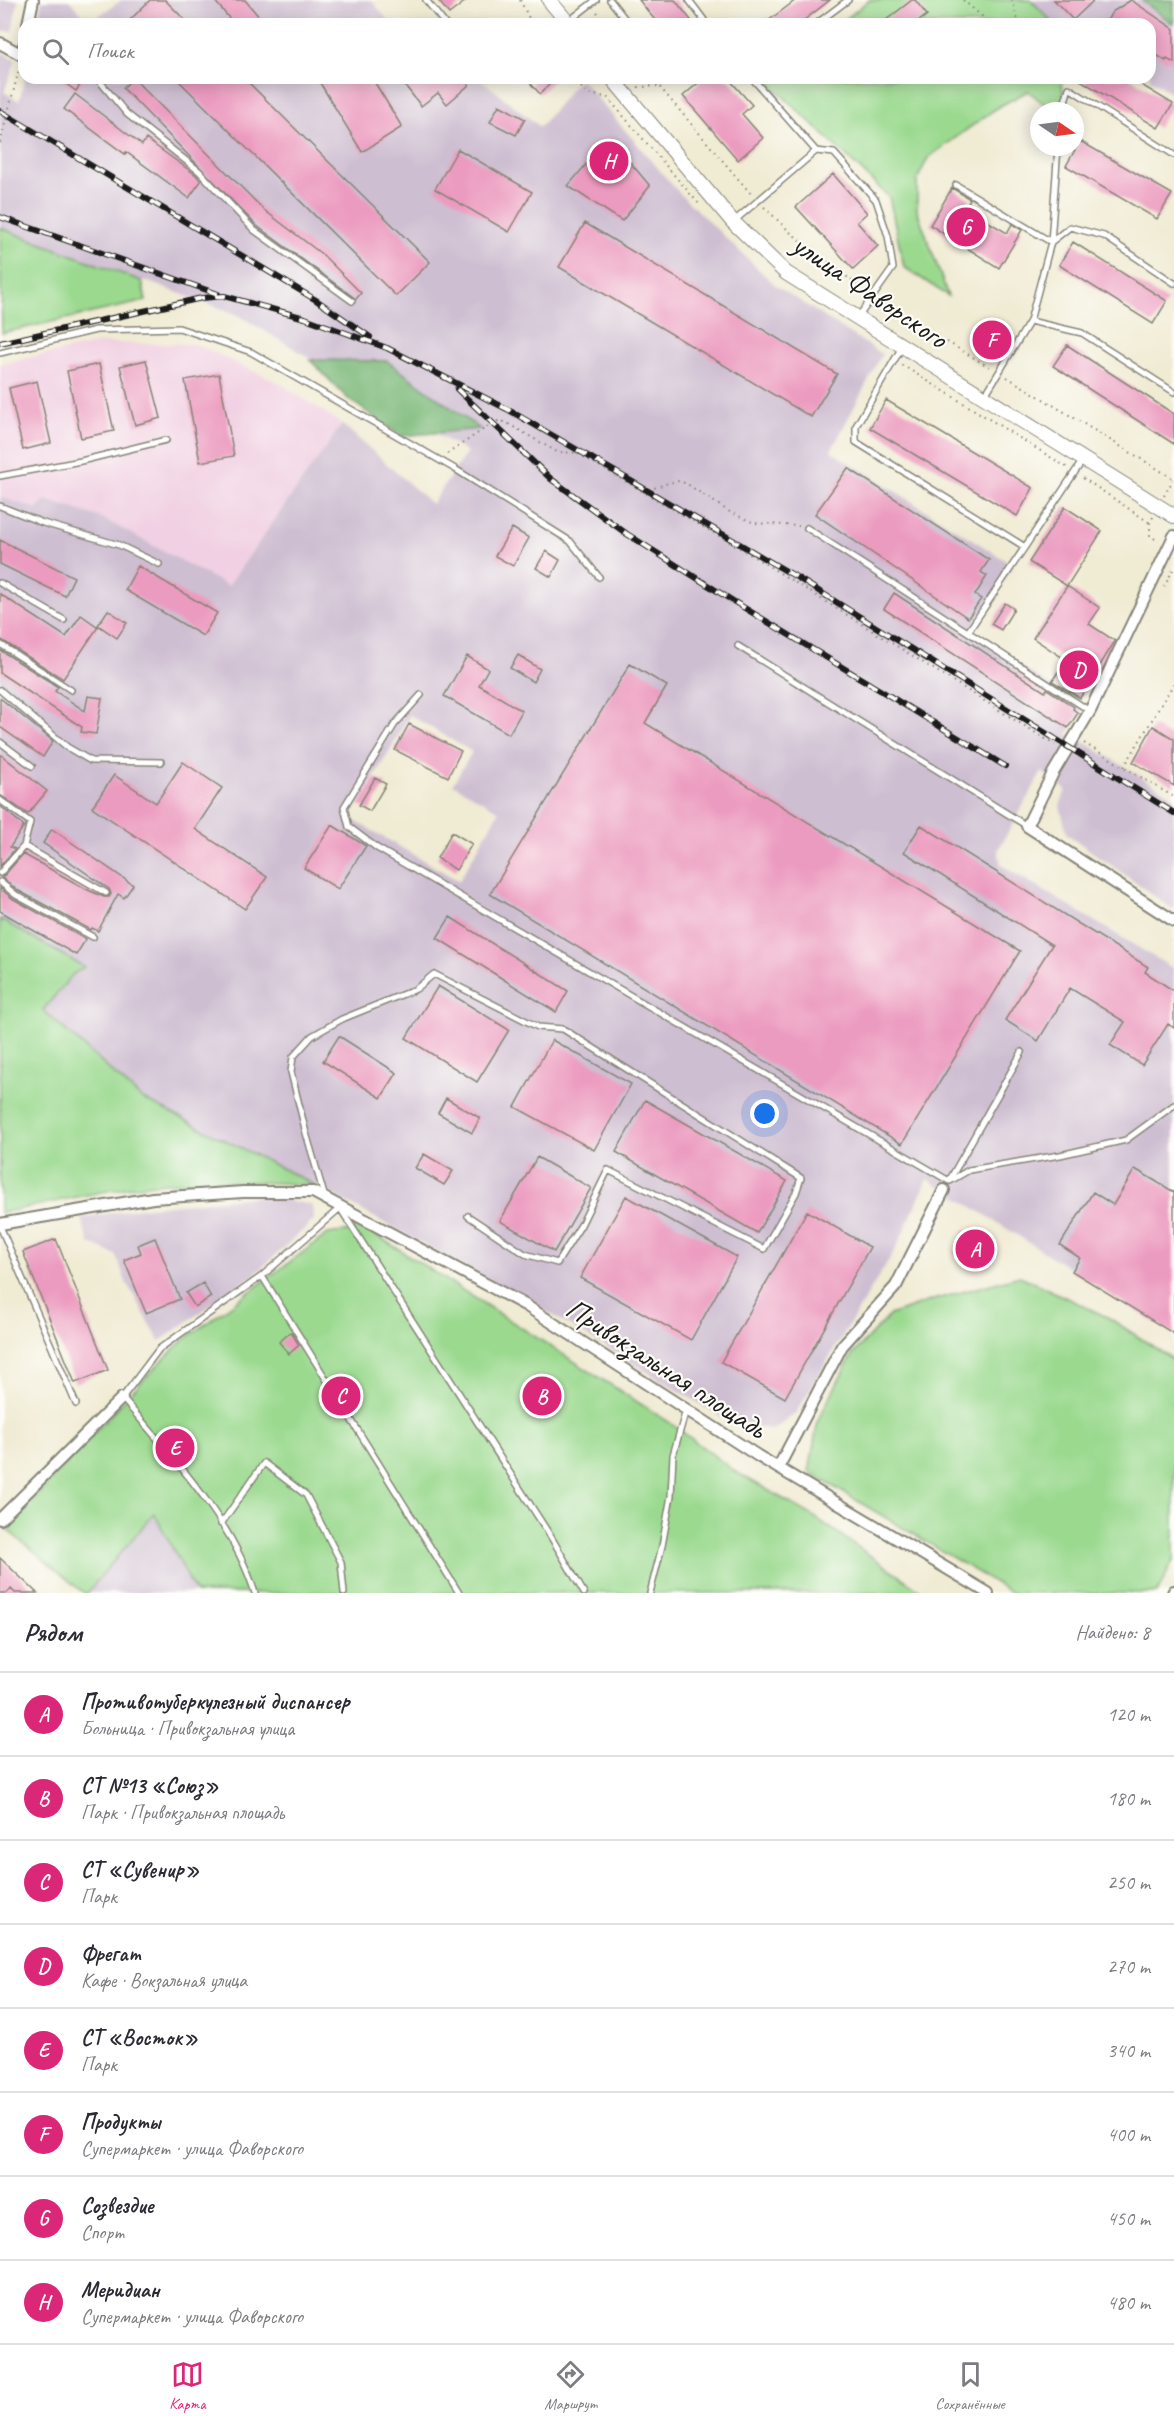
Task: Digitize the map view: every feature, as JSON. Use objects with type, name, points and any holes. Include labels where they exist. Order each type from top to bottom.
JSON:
[{"type":"street","points":[[29,18],[33,0]]},
{"type":"street","points":[[549,0],[564,18]]},
{"type":"street","points":[[0,43],[18,49]]},
{"type":"street","name":"улица Фаворского","points":[[617,84],[733,222],[786,273],[1174,516]]},
{"type":"street","points":[[1174,536],[1090,711],[1065,751],[1027,826],[1174,921]]},
{"type":"street","points":[[778,1468],[842,1346],[896,1286],[947,1185]]},
{"type":"street","name":"Привокзальная площадь","points":[[0,1225],[153,1198],[243,1192],[313,1192],[525,1305],[778,1468],[988,1593]]},
{"type":"street","points":[[0,1519],[122,1398]]},
{"type":"lane","points":[[426,0],[440,18]]},
{"type":"lane","points":[[574,18],[596,0]]},
{"type":"lane","points":[[610,0],[624,18]]},
{"type":"lane","points":[[689,0],[701,18]]},
{"type":"lane","points":[[824,18],[848,0]]},
{"type":"lane","points":[[102,84],[127,114],[199,171],[254,230],[352,301]]},
{"type":"lane","points":[[757,84],[816,151],[834,153],[876,200],[888,236],[892,268],[857,319]]},
{"type":"lane","points":[[1065,102],[1069,88],[1174,155]]},
{"type":"lane","points":[[733,222],[816,151]]},
{"type":"lane","points":[[984,398],[1030,321],[1051,242],[1057,156]]},
{"type":"lane","points":[[956,185],[1051,242]]},
{"type":"lane","points":[[1051,242],[1070,227],[1104,236],[1174,284]]},
{"type":"lane","points":[[1030,321],[1082,333],[1174,392]]},
{"type":"lane","points":[[0,353],[96,330],[179,328],[251,352],[455,469],[570,541],[599,577]]},
{"type":"lane","points":[[902,347],[856,426],[856,442],[1025,547]]},
{"type":"lane","points":[[0,476],[81,461],[166,440]]},
{"type":"lane","points":[[968,633],[1083,460]]},
{"type":"lane","points":[[0,506],[43,523],[119,545],[159,564]]},
{"type":"lane","points":[[807,528],[1090,711]]},
{"type":"lane","points":[[0,583],[64,621]]},
{"type":"lane","points":[[0,644],[71,690]]},
{"type":"lane","points":[[738,646],[1027,826]]},
{"type":"lane","points":[[0,690],[67,747],[91,761],[161,762]]},
{"type":"lane","points":[[421,695],[395,724],[344,807],[349,826],[376,848],[947,1185]]},
{"type":"lane","points":[[0,742],[32,766]]},
{"type":"lane","points":[[0,800],[30,822],[24,846],[0,873]]},
{"type":"lane","points":[[24,846],[106,893]]},
{"type":"lane","points":[[0,882],[16,896],[93,937]]},
{"type":"lane","points":[[326,1199],[291,1072],[293,1057],[312,1036],[342,1019],[416,989],[434,974],[538,1027],[563,1029],[801,1178],[796,1193],[764,1249],[608,1170],[581,1225],[557,1263],[525,1254],[468,1216]]},
{"type":"lane","points":[[947,1185],[1022,1052]]},
{"type":"lane","points":[[947,1185],[969,1170],[1060,1155],[1126,1140],[1174,1105]]},
{"type":"lane","points":[[255,1593],[246,1564],[221,1524],[177,1462],[122,1398],[159,1349],[262,1276],[340,1208],[551,1537],[584,1593]]},
{"type":"lane","points":[[0,1225],[76,1404]]},
{"type":"lane","points":[[262,1276],[459,1593]]},
{"type":"lane","points":[[650,1593],[663,1546],[671,1496],[673,1455],[686,1409]]},
{"type":"lane","points":[[221,1524],[264,1463],[306,1495],[341,1562],[344,1593]]},
{"type":"path","points":[[520,0],[529,18]]},
{"type":"path","points":[[963,0],[984,18]]},
{"type":"path","points":[[1012,0],[1017,18]]},
{"type":"path","points":[[590,4],[602,18]]},
{"type":"path","points":[[0,144],[18,71]]},
{"type":"path","points":[[578,84],[587,94],[607,97]]},
{"type":"path","points":[[636,87],[659,86],[757,200],[790,232],[872,297],[1174,479]]},
{"type":"path","points":[[895,360],[1150,523]]},
{"type":"path","points":[[435,459],[454,450],[496,421],[505,422],[557,452],[577,453],[743,550],[1065,751]]},
{"type":"path","points":[[643,492],[679,481],[728,511],[754,523],[807,528]]},
{"type":"path","points":[[1124,767],[1174,683]]},
{"type":"path","points":[[1090,747],[1174,797]]},
{"type":"shaded area","points":[[0,0],[18,0],[12,31],[0,31]]},
{"type":"shaded area","points":[[42,0],[69,0],[85,18],[38,18]]},
{"type":"shaded area","points":[[122,0],[371,0],[386,18],[95,18]]},
{"type":"shaded area","points":[[1031,0],[1141,0],[1174,24],[1174,95],[1156,83],[1156,18],[1048,18]]},
{"type":"shaded area","points":[[0,51],[16,60],[4,92],[19,101],[23,84],[486,84],[540,127],[575,84],[585,84],[681,195],[775,285],[882,354],[831,451],[1013,565],[969,633],[1084,707],[1067,735],[1074,736],[1174,797],[1174,910],[1067,834],[1060,806],[1066,790],[1042,772],[998,850],[1001,865],[1174,969],[1174,1334],[928,1179],[896,1248],[795,1414],[772,1430],[722,1417],[544,1310],[315,1185],[141,1098],[43,1010],[74,974],[84,967],[0,919],[0,497],[37,509],[46,500],[102,518],[228,586],[342,424],[432,504],[467,452],[236,314],[0,228]],"holes":[[[410,715],[472,752],[453,784],[499,811],[459,881],[350,818]]]},
{"type":"shaded area","points":[[99,343],[196,344],[281,384],[342,424],[228,586],[188,564],[0,497],[0,364]]},
{"type":"shaded area","points":[[262,1196],[312,1205],[314,1220],[255,1274],[160,1341],[126,1282],[116,1255],[89,1243],[81,1218],[139,1208]]},
{"type":"shaded area","points":[[154,1513],[196,1593],[87,1593]]},
{"type":"green space","points":[[869,0],[1031,0],[1048,18],[847,18]]},
{"type":"green space","points":[[1141,0],[1174,0],[1174,24]]},
{"type":"green space","points":[[770,84],[1062,84],[1066,102],[1042,102],[1028,91],[998,107],[928,158],[917,180],[917,210],[948,296],[904,267],[889,197]]},
{"type":"green space","points":[[0,228],[142,281],[146,301],[2,333]]},
{"type":"green space","points":[[310,360],[387,361],[480,429],[401,436],[347,398]]},
{"type":"green space","points":[[0,919],[84,967],[73,974],[43,1010],[141,1098],[315,1185],[215,1181],[174,1182],[135,1186],[0,1213]]},
{"type":"green space","points":[[359,1224],[669,1422],[736,1472],[813,1516],[924,1593],[196,1593],[154,1513],[87,1593],[84,1593],[6,1529],[139,1384],[182,1341],[328,1234],[350,1231]]},
{"type":"green space","points":[[1020,1276],[1109,1318],[1174,1360],[1174,1559],[1157,1593],[1012,1593],[809,1472],[818,1420],[852,1355],[890,1315],[933,1300]]},
{"type":"building","points":[[150,0],[165,0],[183,18],[132,18]]},
{"type":"building","points":[[214,0],[245,0],[260,18],[229,18]]},
{"type":"building","points":[[438,0],[467,0],[449,14]]},
{"type":"building","points":[[639,0],[675,0],[689,18],[653,18]]},
{"type":"building","points":[[796,0],[830,0],[807,18],[772,18]]},
{"type":"building","points":[[912,0],[915,0],[927,15],[923,18],[889,18]]},
{"type":"building","points":[[1054,0],[1094,0],[1075,18],[1071,18]]},
{"type":"building","points":[[1131,0],[1174,29],[1174,63],[1156,55],[1156,18],[1108,18],[1112,12]]},
{"type":"building","points":[[66,84],[81,84],[76,91]]},
{"type":"building","points":[[127,84],[139,84],[264,210],[323,255],[361,293],[356,299],[257,226],[123,88]]},
{"type":"building","points":[[182,84],[250,84],[430,262],[396,296]]},
{"type":"building","points":[[321,84],[376,84],[402,127],[362,152]]},
{"type":"building","points":[[404,84],[469,85],[447,104],[438,93],[421,106]]},
{"type":"building","points":[[531,84],[550,84],[540,94]]},
{"type":"building","points":[[697,84],[733,84],[752,105],[742,114],[763,138],[738,160],[683,96]]},
{"type":"building","points":[[1087,84],[1140,84],[1173,104],[1158,128]]},
{"type":"building","points":[[75,94],[142,145],[146,139],[196,175],[201,181],[189,198],[64,109]]},
{"type":"building","points":[[499,105],[525,119],[516,135],[490,122]]},
{"type":"building","points":[[609,137],[650,186],[622,221],[568,186]]},
{"type":"building","points":[[1084,143],[1172,194],[1157,219],[1066,166],[1072,156],[1084,156]]},
{"type":"building","points":[[458,149],[532,192],[509,232],[435,189]]},
{"type":"building","points":[[833,174],[867,213],[857,222],[878,246],[853,269],[796,207]]},
{"type":"building","points":[[952,188],[970,199],[965,208],[1007,233],[1012,224],[1022,230],[999,268],[930,225]]},
{"type":"building","points":[[585,223],[837,374],[811,417],[559,267]]},
{"type":"building","points":[[1073,242],[1167,301],[1153,324],[1059,265]]},
{"type":"building","points":[[990,327],[1002,334],[993,352],[981,346]]},
{"type":"building","points":[[1067,345],[1174,414],[1174,444],[1053,366]]},
{"type":"building","points":[[146,360],[161,418],[135,425],[120,366]]},
{"type":"building","points":[[99,364],[114,431],[81,438],[67,371]]},
{"type":"building","points":[[219,374],[234,456],[200,462],[185,380]]},
{"type":"building","points":[[37,381],[51,443],[23,450],[9,388]]},
{"type":"building","points":[[886,400],[1033,488],[1017,516],[870,428]]},
{"type":"building","points":[[848,468],[989,560],[981,572],[987,576],[975,595],[981,599],[968,618],[815,514]]},
{"type":"building","points":[[1065,507],[1102,531],[1067,586],[1029,562]]},
{"type":"building","points":[[512,528],[529,538],[513,566],[495,556]]},
{"type":"building","points":[[0,540],[74,577],[65,596],[0,564]]},
{"type":"building","points":[[546,551],[560,560],[551,577],[536,568]]},
{"type":"building","points":[[138,566],[217,613],[203,636],[125,590]]},
{"type":"building","points":[[1067,586],[1100,608],[1089,624],[1115,641],[1080,698],[1052,681],[1066,660],[1033,638]]},
{"type":"building","points":[[894,593],[1045,692],[1047,689],[1074,707],[1073,709],[1078,713],[1068,728],[884,609]]},
{"type":"building","points":[[0,594],[66,637],[81,615],[98,627],[63,679],[0,639]]},
{"type":"building","points":[[1005,603],[1014,609],[1001,630],[991,624]]},
{"type":"building","points":[[108,610],[127,623],[117,638],[98,625]]},
{"type":"building","points":[[0,650],[58,687],[55,691],[85,711],[88,696],[102,698],[96,734],[81,732],[82,727],[0,673]]},
{"type":"building","points":[[518,655],[540,669],[533,682],[510,668]]},
{"type":"building","points":[[467,656],[488,669],[479,685],[522,711],[509,734],[444,696]]},
{"type":"building","points":[[630,664],[667,686],[645,723],[1020,951],[902,1144],[490,894]]},
{"type":"building","points":[[0,698],[53,741],[43,757],[0,727]]},
{"type":"building","points":[[409,724],[461,751],[448,777],[395,750]]},
{"type":"building","points":[[1153,726],[1174,739],[1174,786],[1133,762]]},
{"type":"building","points":[[0,754],[47,791],[28,814],[0,795]]},
{"type":"building","points":[[183,762],[222,788],[195,829],[267,877],[245,909],[92,807],[114,775],[156,803]]},
{"type":"building","points":[[375,778],[386,784],[370,811],[359,805]]},
{"type":"building","points":[[0,806],[24,826],[10,847],[15,849],[0,866]]},
{"type":"building","points":[[332,825],[366,846],[338,889],[304,868]]},
{"type":"building","points":[[921,825],[1148,967],[1145,972],[1174,991],[1174,1028],[1168,1024],[1142,1065],[1110,1045],[1125,1022],[1070,988],[1038,1041],[1005,1020],[1052,945],[904,852]]},
{"type":"building","points":[[52,829],[133,885],[124,898],[118,894],[98,931],[92,928],[91,930],[19,891],[2,878],[23,854],[88,890],[109,897],[111,894],[109,889],[43,843]]},
{"type":"building","points":[[452,832],[472,844],[456,870],[437,858]]},
{"type":"building","points":[[0,888],[13,899],[86,939],[76,955],[0,911]]},
{"type":"building","points":[[450,917],[568,991],[556,1012],[437,938]]},
{"type":"building","points":[[438,986],[509,1030],[477,1082],[406,1038]]},
{"type":"building","points":[[339,1036],[397,1073],[381,1098],[323,1061]]},
{"type":"building","points":[[552,1040],[631,1084],[594,1150],[515,1107]]},
{"type":"building","points":[[446,1098],[480,1118],[472,1133],[438,1113]]},
{"type":"building","points":[[645,1100],[787,1181],[757,1233],[616,1152]]},
{"type":"building","points":[[424,1154],[453,1171],[444,1185],[415,1168]]},
{"type":"building","points":[[537,1157],[591,1188],[554,1252],[500,1221]]},
{"type":"building","points":[[1135,1169],[1174,1192],[1174,1334],[1072,1271],[1080,1258],[1060,1245],[1093,1192],[1113,1205]]},
{"type":"building","points":[[626,1196],[737,1257],[691,1340],[580,1278]]},
{"type":"building","points":[[807,1211],[870,1247],[785,1398],[721,1362]]},
{"type":"building","points":[[965,1230],[996,1244],[985,1267],[954,1253]]},
{"type":"building","points":[[155,1238],[180,1299],[146,1313],[124,1260],[141,1253],[138,1245]]},
{"type":"building","points":[[56,1239],[108,1370],[75,1383],[23,1252]]},
{"type":"building","points":[[203,1283],[211,1297],[195,1307],[186,1293]]},
{"type":"building","points":[[291,1332],[299,1345],[289,1354],[279,1342]]},
{"type":"building","points":[[0,1558],[37,1593],[15,1593],[11,1589],[7,1593],[0,1593]]},
{"type":"railway","points":[[0,111],[316,300],[370,337]]},
{"type":"railway","points":[[0,217],[218,294]]},
{"type":"railway","points":[[0,343],[202,298],[224,296],[305,318],[387,348],[507,409],[793,575],[1174,813]]},
{"type":"railway","points":[[457,389],[551,479],[627,534],[1005,766]]},
{"type":"place","name":"Меридиан","points":[[609,161]]},
{"type":"place","name":"Созвездие","points":[[966,227]]},
{"type":"place","name":"Продукты","points":[[992,340]]},
{"type":"place","name":"Фрегат","points":[[1079,670]]},
{"type":"place","name":"Противотуберкулезный диспансер","points":[[975,1249]]},
{"type":"place","name":"СТ «Сувенир»","points":[[341,1396]]},
{"type":"place","name":"СТ №13 «Союз»","points":[[542,1396]]},
{"type":"place","name":"СТ «Восток»","points":[[175,1448]]}]
